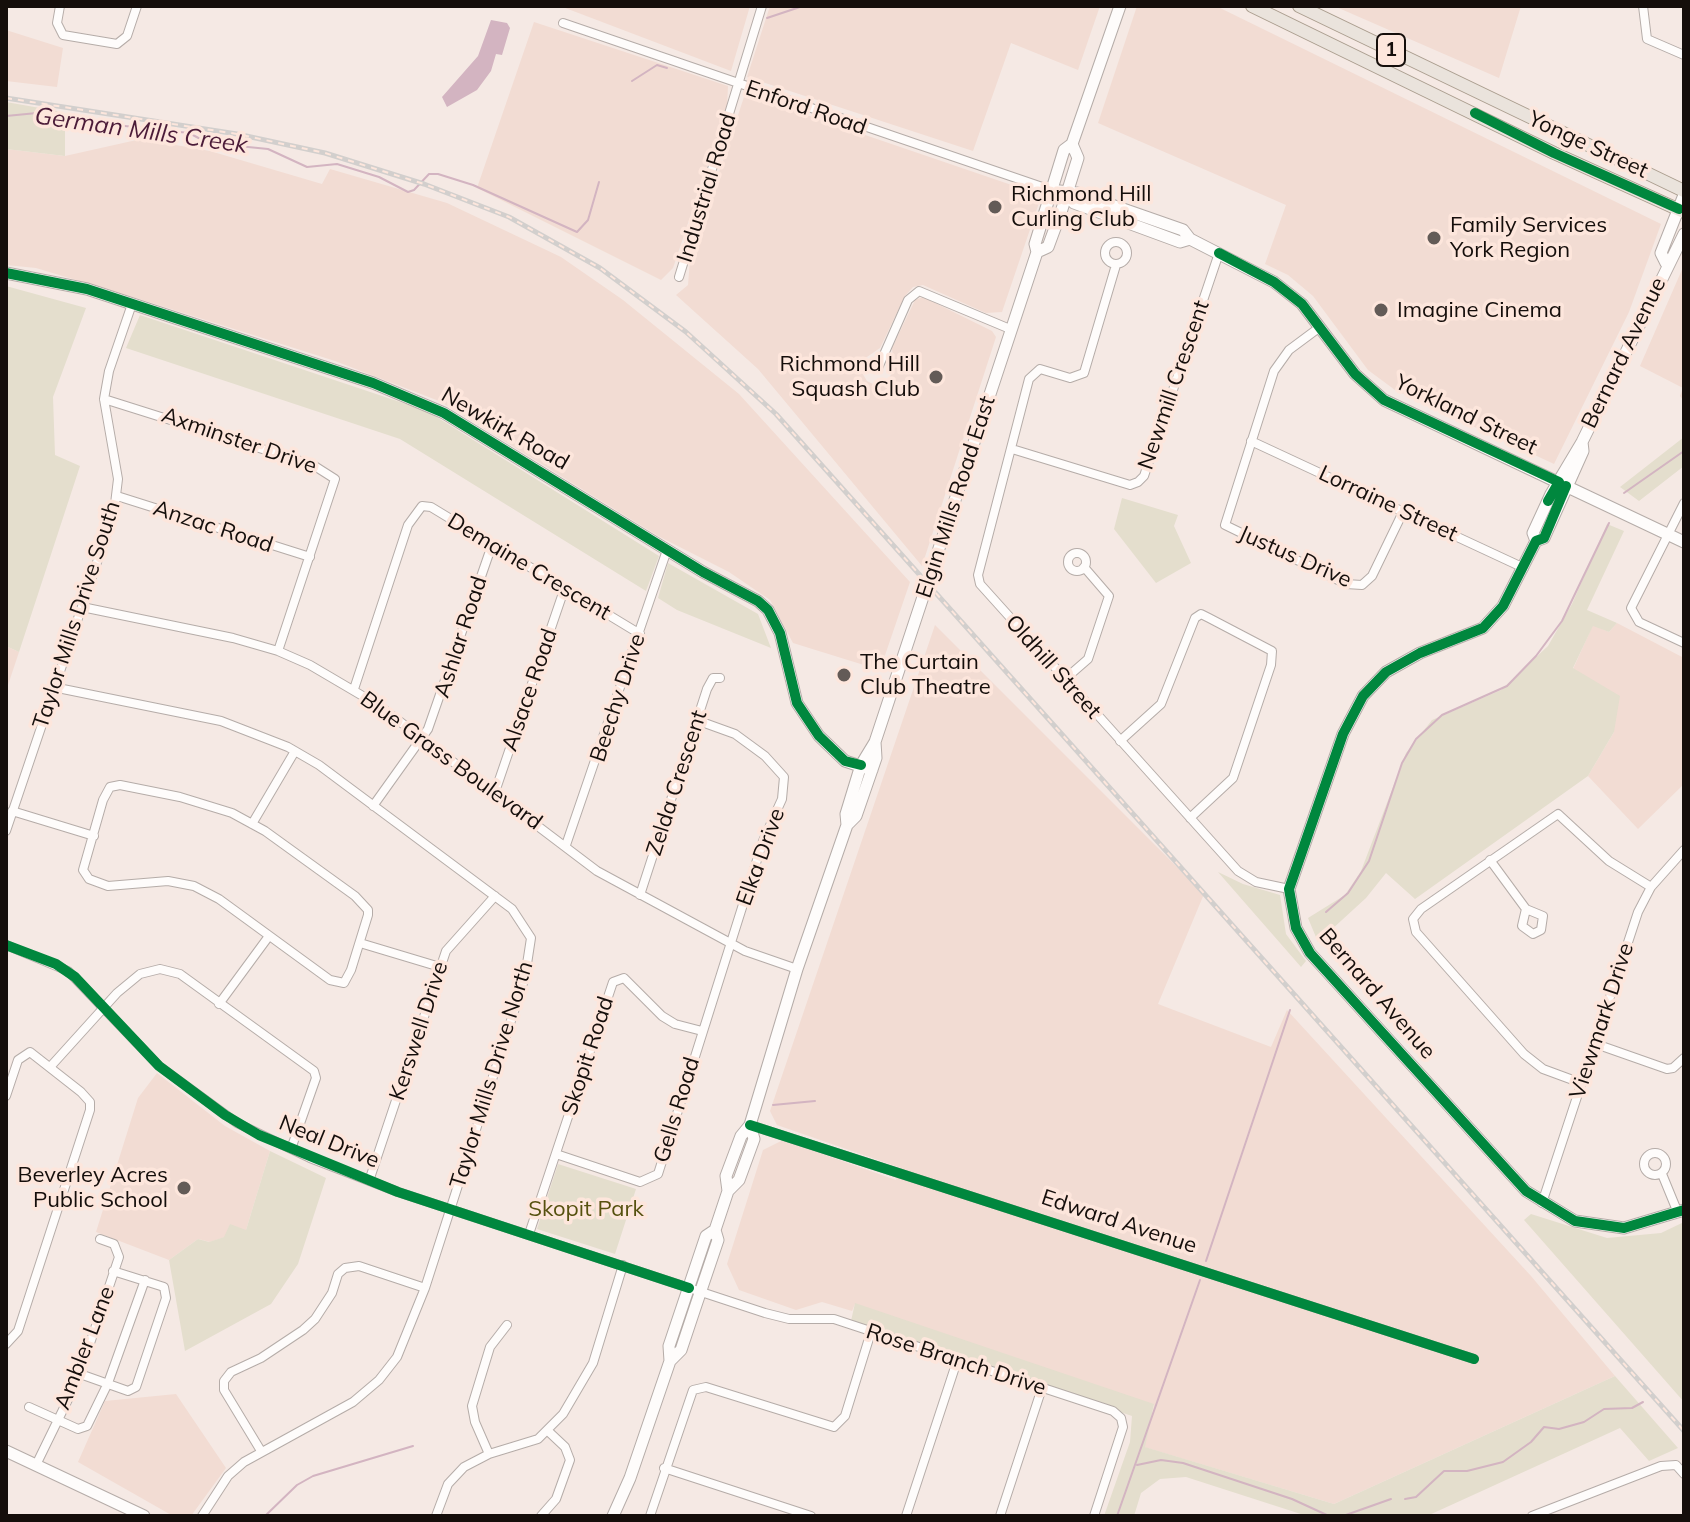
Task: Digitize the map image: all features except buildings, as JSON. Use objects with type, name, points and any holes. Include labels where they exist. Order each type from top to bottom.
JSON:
[{"type":"main road","name":"Yonge Street","points":[[1252,6],[1554,153],[1681,210]]},
{"type":"main road","name":"Yonge Street","points":[[1299,6],[1684,193]]},
{"type":"street","points":[[60,6],[57,23],[63,35],[117,44],[127,36],[137,6]]},
{"type":"street","name":"Industrial Road","points":[[679,277],[762,6]]},
{"type":"street","name":"Elgin Mills Road East","points":[[613,1516],[630,1478],[670,1361],[669,1346],[695,1290],[706,1236],[715,1230],[728,1191],[726,1176],[741,1136],[750,1125],[797,969],[847,825],[856,816],[875,742],[1037,252],[1035,244],[1064,150],[1072,144],[1120,6]]},
{"type":"street","points":[[1643,6],[1647,39],[1684,55]]},
{"type":"street","name":"Enford Road","points":[[563,23],[1051,190]]},
{"type":"street","name":"Elgin Mills Road East","points":[[1037,252],[1048,247],[1078,158],[1072,144]]},
{"type":"street","name":"Yorkland Street","points":[[1051,190],[1066,195],[1074,203],[1180,242],[1190,239],[1274,282],[1302,304],[1355,374],[1384,400],[1684,542]]},
{"type":"street","name":"Bernard Avenue","points":[[1666,263],[1661,253],[1681,210],[1684,193]]},
{"type":"street","name":"Bernard Avenue","points":[[1681,1211],[1624,1228],[1575,1221],[1526,1191],[1310,953],[1296,928],[1289,889],[1343,734],[1363,696],[1386,672],[1420,653],[1483,628],[1503,606],[1536,541],[1533,533],[1562,484],[1646,313],[1666,263],[1676,255],[1684,234]]},
{"type":"street","name":"Newmill Crescent","points":[[1012,449],[1130,485],[1138,482],[1144,476],[1219,253]]},
{"type":"street","name":"Oldhill Street","points":[[1116,265],[1084,373],[1070,378],[1040,369],[1033,373],[978,575],[980,584],[1190,818],[1248,878],[1289,889]]},
{"type":"street","name":"Newkirk Road","points":[[6,273],[87,289],[373,383],[444,413],[667,550],[741,590],[768,610],[780,633],[797,703],[819,736],[845,761],[867,768]]},
{"type":"street","points":[[878,368],[908,300],[919,291],[1010,329]]},
{"type":"street","name":"Taylor Mills Drive South","points":[[6,831],[117,496],[118,479],[104,399],[109,371],[132,304]]},
{"type":"street","name":"Justus Drive","points":[[1320,327],[1289,350],[1274,371],[1225,525],[1354,586],[1368,581],[1403,512]]},
{"type":"street","name":"Axminster Drive","points":[[104,399],[313,465],[330,474],[335,486],[278,651]]},
{"type":"street","name":"Lorraine Street","points":[[1251,441],[1524,568]]},
{"type":"street","name":"Anzac Road","points":[[117,496],[310,557]]},
{"type":"street","points":[[1684,503],[1631,608],[1639,622],[1684,643]]},
{"type":"street","name":"Demaine Crescent","points":[[354,689],[408,525],[417,510],[431,507],[640,634]]},
{"type":"street","name":"Ashlar Road","points":[[373,806],[421,740],[440,701],[492,545]]},
{"type":"street","name":"Beechy Drive","points":[[566,845],[667,550]]},
{"type":"street","points":[[1065,679],[1088,659],[1109,596],[1084,567]]},
{"type":"street","name":"Alsace Road","points":[[495,792],[565,587]]},
{"type":"street","name":"Blue Grass Boulevard","points":[[82,607],[278,651],[354,689],[597,871],[731,943],[797,969]]},
{"type":"street","points":[[1120,741],[1161,704],[1195,618],[1201,614],[1272,651],[1271,665],[1233,778],[1190,818]]},
{"type":"street","name":"Zelda Crescent","points":[[640,895],[707,689],[713,678],[720,678]]},
{"type":"street","name":"Taylor Mills Drive North","points":[[53,687],[221,721],[295,751],[495,896],[520,916],[531,938],[531,950],[425,1288],[397,1357],[369,1390],[261,1451],[228,1476],[202,1516]]},
{"type":"street","name":"Elka Drive","points":[[699,721],[743,739],[784,777],[784,793],[768,828],[731,943]]},
{"type":"street","points":[[252,824],[295,751]]},
{"type":"street","points":[[120,785],[200,802],[252,824],[365,906],[368,915],[351,970],[340,984],[219,899],[194,886],[168,881],[108,886],[89,879],[83,870],[94,836],[107,792],[110,787],[120,785]]},
{"type":"street","points":[[12,811],[94,836]]},
{"type":"street","points":[[1581,1083],[1543,1069],[1524,1054],[1414,926],[1413,919],[1421,909],[1558,814],[1609,861],[1651,887]]},
{"type":"street","name":"Viewmark Drive","points":[[1542,1203],[1638,912],[1651,887],[1684,850]]},
{"type":"street","points":[[1490,860],[1526,909]]},
{"type":"street","name":"Kerswell Drive","points":[[369,1181],[440,967],[455,938],[495,896]]},
{"type":"street","points":[[219,1004],[269,936]]},
{"type":"street","points":[[360,943],[440,967]]},
{"type":"street","name":"Gells Road","points":[[556,1154],[640,1182],[656,1177],[731,943]]},
{"type":"street","name":"Neal Drive","points":[[6,945],[68,971],[159,1066],[225,1115],[291,1149],[369,1181],[695,1290]]},
{"type":"street","points":[[51,1066],[104,1007],[140,974],[160,969],[180,974],[314,1071],[316,1078],[291,1149]]},
{"type":"street","name":"Skopit Road","points":[[529,1234],[613,982],[624,978],[662,1016],[675,1024],[702,1031]]},
{"type":"street","points":[[1593,1043],[1667,1069],[1673,1068],[1684,1058]]},
{"type":"street","points":[[6,1096],[23,1056],[35,1053],[86,1097],[90,1110],[18,1331],[6,1344]]},
{"type":"street","name":"Edward Avenue","points":[[750,1125],[1474,1359]]},
{"type":"street","points":[[1662,1174],[1681,1211]]},
{"type":"street","name":"Ambler Lane","points":[[36,1465],[80,1374],[119,1251],[114,1244],[100,1239]]},
{"type":"street","points":[[436,1516],[454,1476],[489,1454],[538,1439],[548,1431],[581,1388],[593,1363],[623,1265]]},
{"type":"street","points":[[261,1451],[224,1390],[224,1381],[231,1372],[261,1358],[303,1330],[315,1319],[332,1293],[338,1274],[345,1268],[359,1266],[425,1288]]},
{"type":"street","points":[[80,1374],[128,1391],[136,1387],[166,1298],[164,1287],[113,1271]]},
{"type":"street","points":[[29,1407],[78,1430],[86,1428],[108,1383],[145,1280]]},
{"type":"street","name":"Rose Branch Drive","points":[[695,1290],[789,1319],[827,1318],[1113,1411],[1123,1421],[1094,1516]]},
{"type":"street","points":[[489,1454],[475,1422],[472,1406],[490,1347],[507,1325]]},
{"type":"street","points":[[650,1516],[690,1393],[701,1387],[834,1427],[845,1416],[871,1332]]},
{"type":"street","points":[[906,1516],[957,1361]]},
{"type":"street","points":[[1000,1516],[1042,1388]]},
{"type":"street","points":[[541,1516],[556,1499],[570,1460],[565,1447],[548,1431]]},
{"type":"street","points":[[6,1451],[144,1516]]},
{"type":"street","points":[[1532,1516],[1661,1466],[1676,1465],[1684,1474]]},
{"type":"street","points":[[664,1468],[811,1516]]},
{"type":"shaded area","points":[[560,6],[750,6],[731,71]]},
{"type":"shaded area","points":[[770,6],[1100,6],[1078,70],[1011,43],[973,151],[747,77]]},
{"type":"shaded area","points":[[1137,6],[1216,6],[1661,224],[1629,312],[1554,464],[1395,390],[1368,370],[1313,296],[1288,275],[1265,264],[1286,205],[1098,123]]},
{"type":"shaded area","points":[[1334,6],[1521,6],[1499,78]]},
{"type":"shaded area","points":[[491,20],[507,23],[510,28],[502,55],[496,54],[491,71],[477,90],[447,107],[442,97],[478,56]]},
{"type":"shaded area","points":[[534,22],[728,86],[727,107],[673,268],[661,280],[477,188]]},
{"type":"shaded area","points":[[6,30],[63,48],[57,87],[6,81]]},
{"type":"shaded area","points":[[745,94],[1035,193],[1040,200],[1002,312],[986,313],[923,285],[913,287],[905,296],[880,348],[864,359],[861,371],[867,381],[877,386],[888,380],[894,369],[892,348],[915,300],[923,297],[992,331],[996,337],[922,566],[758,369],[676,295],[688,285],[690,260]]},
{"type":"shaded area","points":[[141,139],[210,151],[322,184],[330,169],[447,203],[561,257],[623,300],[739,394],[910,582],[880,670],[793,643],[770,600],[729,572],[658,536],[439,401],[335,361],[152,303],[36,268],[6,265],[6,149],[65,156]]},
{"type":"shaded area","points":[[1684,265],[1684,401],[1680,396],[1683,388],[1640,366]]},
{"type":"shaded area","points":[[1617,623],[1684,658],[1684,784],[1638,829],[1588,776],[1614,732],[1573,669],[1593,625],[1609,632]]},
{"type":"shaded area","points":[[935,625],[1204,894],[1158,1004],[1271,1047],[1287,1010],[1531,1276],[1615,1376],[1334,1504],[1144,1447],[1154,1405],[855,1304],[852,1311],[822,1302],[796,1310],[739,1290],[727,1264],[763,1150],[783,1140],[896,1180],[901,1168],[777,1125],[770,1111]]},
{"type":"shaded area","points":[[6,646],[19,652],[6,691]]},
{"type":"shaded area","name":"Beverley Acres Public School","points":[[157,1073],[225,1126],[270,1151],[246,1230],[210,1242],[198,1239],[169,1260],[96,1232],[138,1098]]},
{"type":"shaded area","points":[[176,1394],[226,1468],[191,1516],[173,1516],[78,1462],[105,1401]]},
{"type":"green space","points":[[6,102],[57,111],[65,120],[65,156],[6,149]]},
{"type":"green space","points":[[6,286],[86,308],[53,397],[55,455],[80,466],[19,652],[6,646]]},
{"type":"green space","points":[[140,315],[427,411],[659,556],[646,591],[400,439],[126,348]]},
{"type":"green space","points":[[1684,437],[1684,466],[1639,501],[1620,487]]},
{"type":"green space","points":[[1122,498],[1178,515],[1174,526],[1191,563],[1156,583],[1114,529]]},
{"type":"green space","points":[[1607,524],[1624,531],[1587,610],[1617,623],[1609,632],[1593,626],[1573,668],[1620,696],[1614,732],[1588,776],[1415,899],[1386,873],[1366,898],[1318,942],[1308,918],[1345,895],[1361,871],[1406,753],[1432,720],[1501,690],[1548,646],[1572,604]]},
{"type":"green space","points":[[668,563],[758,614],[771,648],[677,610],[658,598]]},
{"type":"green space","points":[[1218,872],[1243,884],[1280,895],[1286,934],[1306,961],[1301,967]]},
{"type":"green space","points":[[270,1151],[326,1178],[298,1264],[271,1304],[185,1351],[169,1260],[198,1239],[209,1242],[224,1237],[230,1224],[246,1230]]},
{"type":"green space","name":"Skopit Park","points":[[558,1164],[636,1189],[615,1254],[537,1229]]},
{"type":"green space","points":[[1531,1214],[1607,1238],[1661,1233],[1684,1222],[1684,1402],[1524,1220]]},
{"type":"green space","points":[[855,1303],[1154,1404],[1145,1447],[1334,1504],[1615,1376],[1678,1448],[1649,1461],[1620,1428],[1427,1516],[1307,1516],[1186,1477],[1160,1479],[1141,1493],[1134,1516],[1104,1516],[1130,1442],[1132,1416],[851,1321]]},
{"type":"waterway","name":"German Mills Creek","points":[[767,18],[803,6]]},
{"type":"waterway","name":"German Mills Creek","points":[[632,81],[657,65],[667,68]]},
{"type":"waterway","name":"German Mills Creek","points":[[6,116],[37,113],[70,120],[189,133],[208,143],[268,149],[307,167],[337,164],[379,177],[408,192],[429,174],[438,174],[473,185],[577,232],[588,220],[599,182]]},
{"type":"waterway","points":[[1624,493],[1684,451]]},
{"type":"waterway","points":[[1326,912],[1348,893],[1369,861],[1402,763],[1416,739],[1442,715],[1507,686],[1536,656],[1562,621],[1609,523]]},
{"type":"waterway","points":[[1206,1261],[1290,1010]]},
{"type":"waterway","points":[[773,1105],[815,1101]]},
{"type":"waterway","points":[[1117,1516],[1200,1280]]},
{"type":"waterway","points":[[1405,1499],[1416,1497],[1444,1471],[1467,1471],[1503,1462],[1531,1442],[1544,1427],[1559,1429],[1584,1422],[1604,1409],[1632,1408],[1643,1402]]},
{"type":"waterway","points":[[265,1516],[297,1485],[313,1476],[413,1446]]},
{"type":"waterway","points":[[1137,1465],[1161,1460],[1183,1463],[1292,1499],[1329,1516]]},
{"type":"waterway","points":[[1343,1516],[1391,1499]]},
{"type":"railway","points":[[6,98],[237,134],[325,153],[424,184],[509,217],[600,268],[686,332],[776,414],[1684,1431]]},
{"type":"cycle path","points":[[1475,113],[1554,153],[1679,209]]},
{"type":"cycle path","points":[[1219,253],[1274,282],[1302,304],[1355,374],[1384,400],[1559,482],[1548,501]]},
{"type":"cycle path","points":[[6,273],[87,289],[373,383],[444,413],[703,572],[758,601],[768,610],[780,633],[797,703],[819,736],[845,761],[861,765]]},
{"type":"cycle path","points":[[1566,486],[1544,538],[1536,541],[1503,606],[1483,628],[1420,653],[1386,672],[1363,696],[1343,734],[1289,889],[1296,928],[1310,953],[1526,1191],[1575,1221],[1624,1228],[1684,1210]]},
{"type":"cycle path","points":[[6,945],[56,964],[75,977],[159,1066],[225,1115],[259,1135],[398,1192],[689,1288]]},
{"type":"cycle path","points":[[750,1125],[1474,1359]]},
{"type":"place","name":"Richmond Hill Curling Club","points":[[995,207]]},
{"type":"place","name":"Family Services York Region","points":[[1434,238]]},
{"type":"place","name":"Imagine Cinema","points":[[1381,310]]},
{"type":"place","name":"Richmond Hill Squash Club","points":[[936,377]]},
{"type":"place","name":"The Curtain Club Theatre","points":[[844,675]]},
{"type":"place","name":"Beverley Acres Public School","points":[[184,1188]]}]
